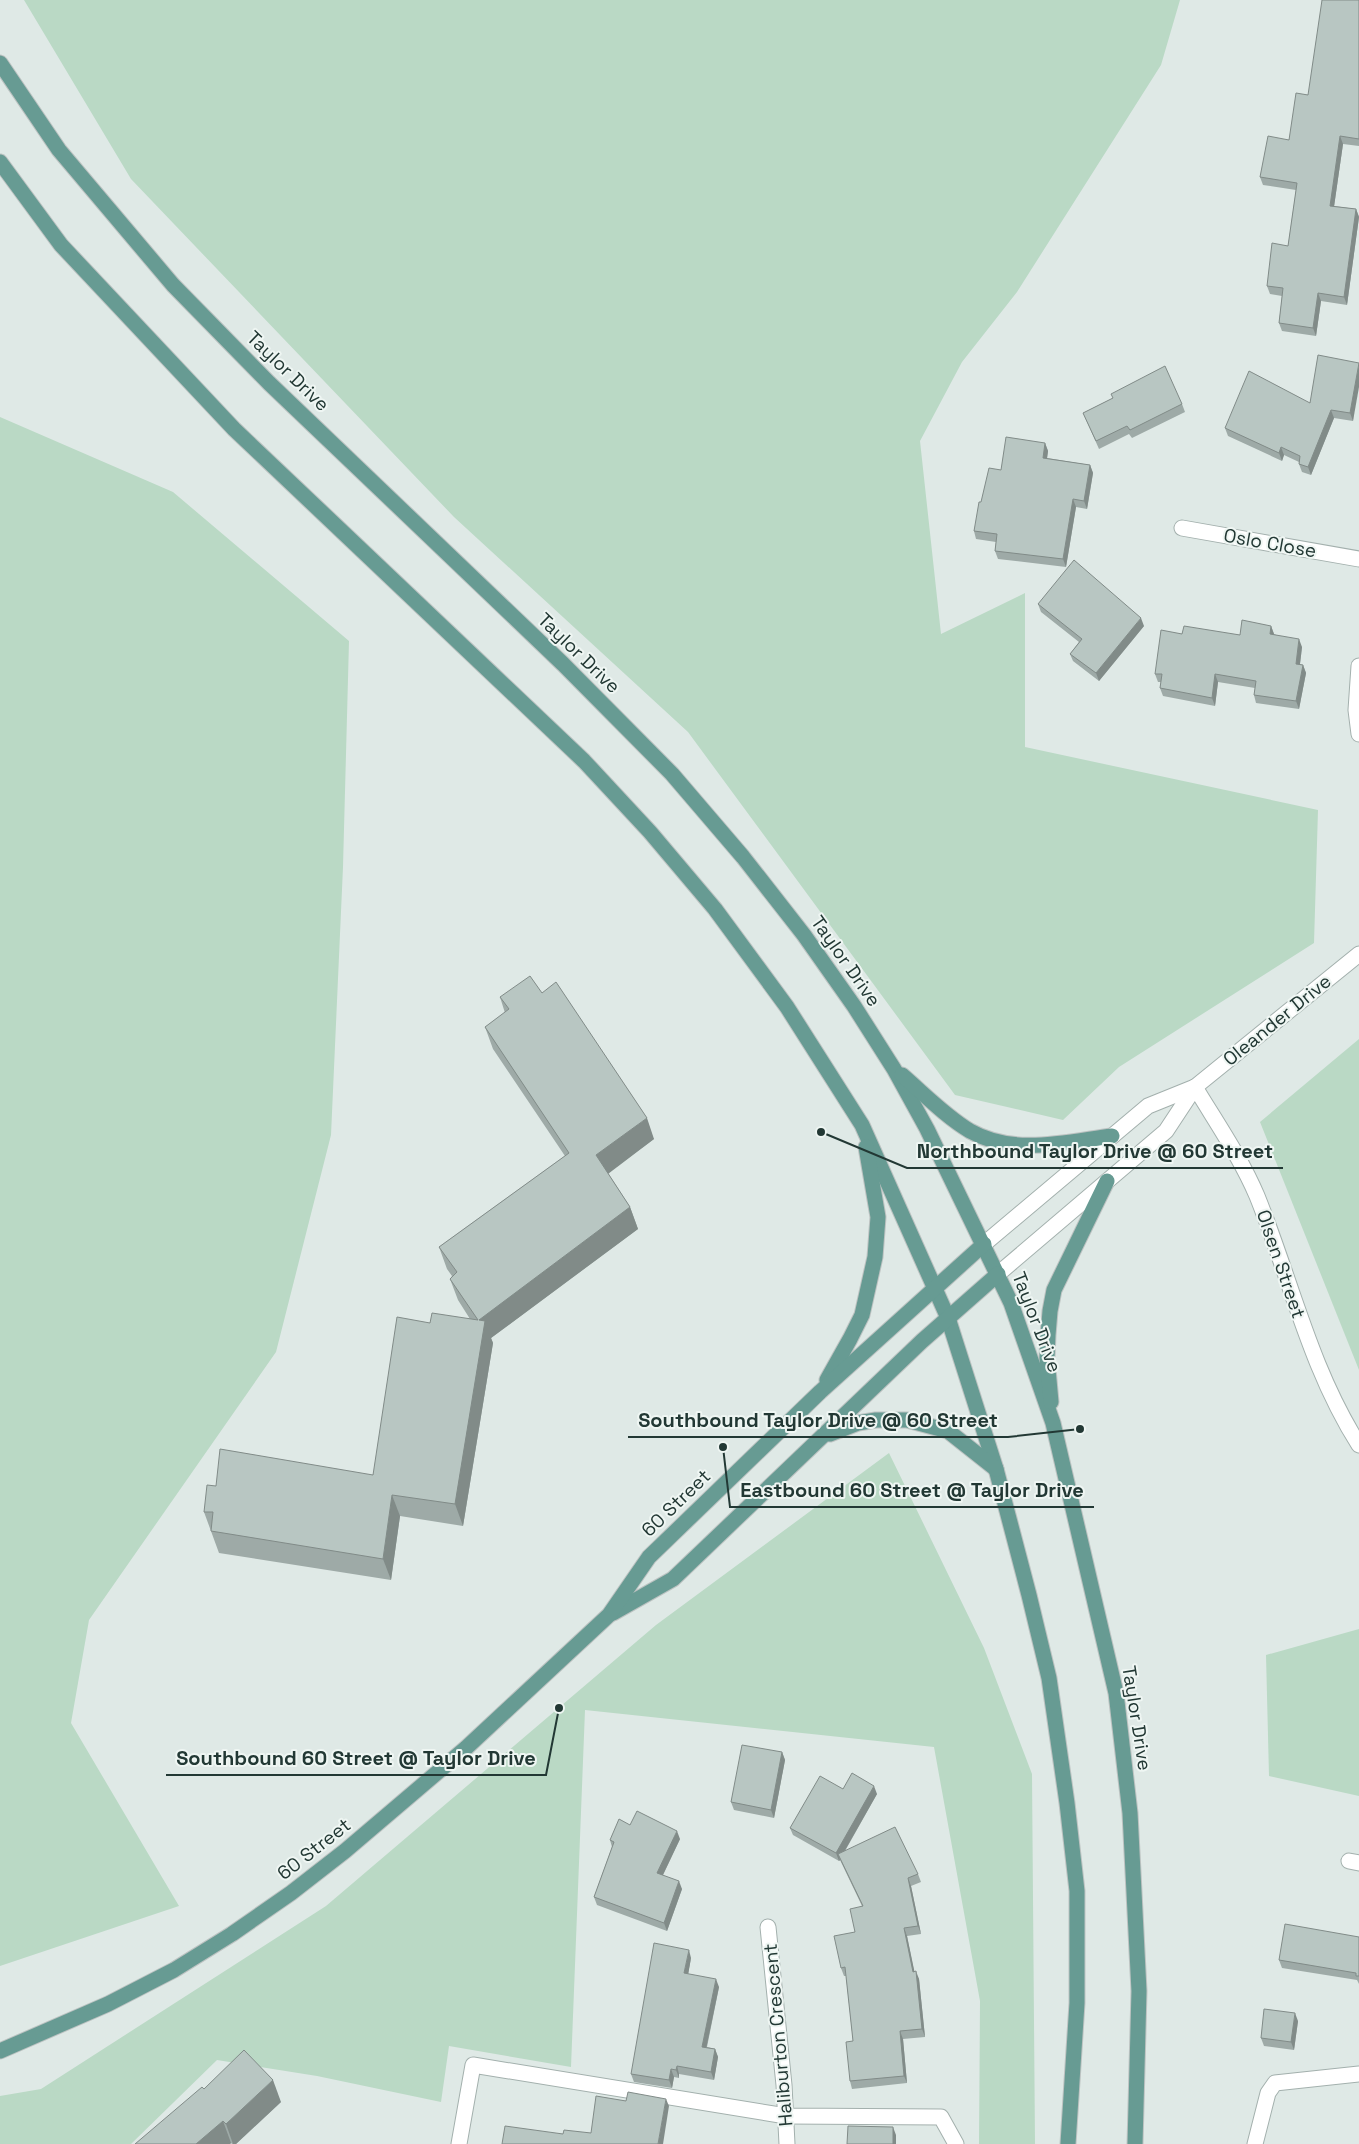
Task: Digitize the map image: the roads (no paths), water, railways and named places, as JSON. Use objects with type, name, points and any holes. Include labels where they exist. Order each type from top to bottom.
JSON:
[{"type":"main road","name":"Taylor Drive","points":[[0,63],[59,150],[173,285],[269,383],[563,664],[672,774],[743,856],[804,935],[854,1006],[894,1069],[927,1129],[998,1274],[1053,1423],[1116,1693],[1130,1813],[1139,1991],[1135,2144]]},
{"type":"main road","points":[[0,162],[61,245],[234,429],[584,761],[650,832],[716,909],[782,999],[862,1125],[936,1287],[948,1318],[996,1468],[1030,1594],[1049,1678],[1076,1881],[1077,2003],[1068,2144]]},
{"type":"main road","points":[[894,1069],[952,1118],[970,1131],[986,1138],[1021,1146],[1042,1146],[1112,1136]]},
{"type":"main road","points":[[820,1392],[862,1315],[875,1257],[878,1217],[862,1125]]},
{"type":"main road","points":[[1053,1423],[1047,1358],[1051,1304],[1054,1290],[1107,1181]]},
{"type":"main road","name":"60 Street","points":[[0,2051],[108,2004],[174,1970],[291,1894],[345,1852],[466,1748],[609,1615],[649,1557],[820,1392],[984,1244]]},
{"type":"main road","name":"60 Street","points":[[609,1615],[673,1579],[948,1318],[998,1274]]},
{"type":"main road","points":[[822,1438],[858,1423],[876,1420],[907,1420],[948,1431],[996,1468]]},
{"type":"street","name":"Oslo Close","points":[[1182,528],[1359,558]]},
{"type":"street","points":[[1359,666],[1356,710],[1359,734]]},
{"type":"street","name":"Oleander Drive","points":[[984,1244],[1148,1106],[1194,1087],[1359,954]]},
{"type":"street","name":"Oleander Drive","points":[[998,1274],[1166,1131],[1194,1087]]},
{"type":"street","name":"Olsen Street","points":[[1194,1087],[1249,1177],[1318,1365],[1336,1406],[1359,1445]]},
{"type":"street","name":"Haliburton Crescent","points":[[768,1927],[787,2144]]},
{"type":"street","points":[[459,2144],[473,2065],[786,2116],[941,2118],[956,2144]]},
{"type":"street","points":[[1255,2144],[1268,2093],[1275,2083],[1359,2074]]},
{"type":"place","name":"Northbound Taylor Drive @ 60 Street","points":[[821,1132]]},
{"type":"place","name":"Southbound Taylor Drive @ 60 Street","points":[[1080,1429]]},
{"type":"place","name":"Eastbound 60 Street @ Taylor Drive","points":[[723,1447]]},
{"type":"place","name":"Southbound 60 Street @ Taylor Drive","points":[[559,1708]]}]
